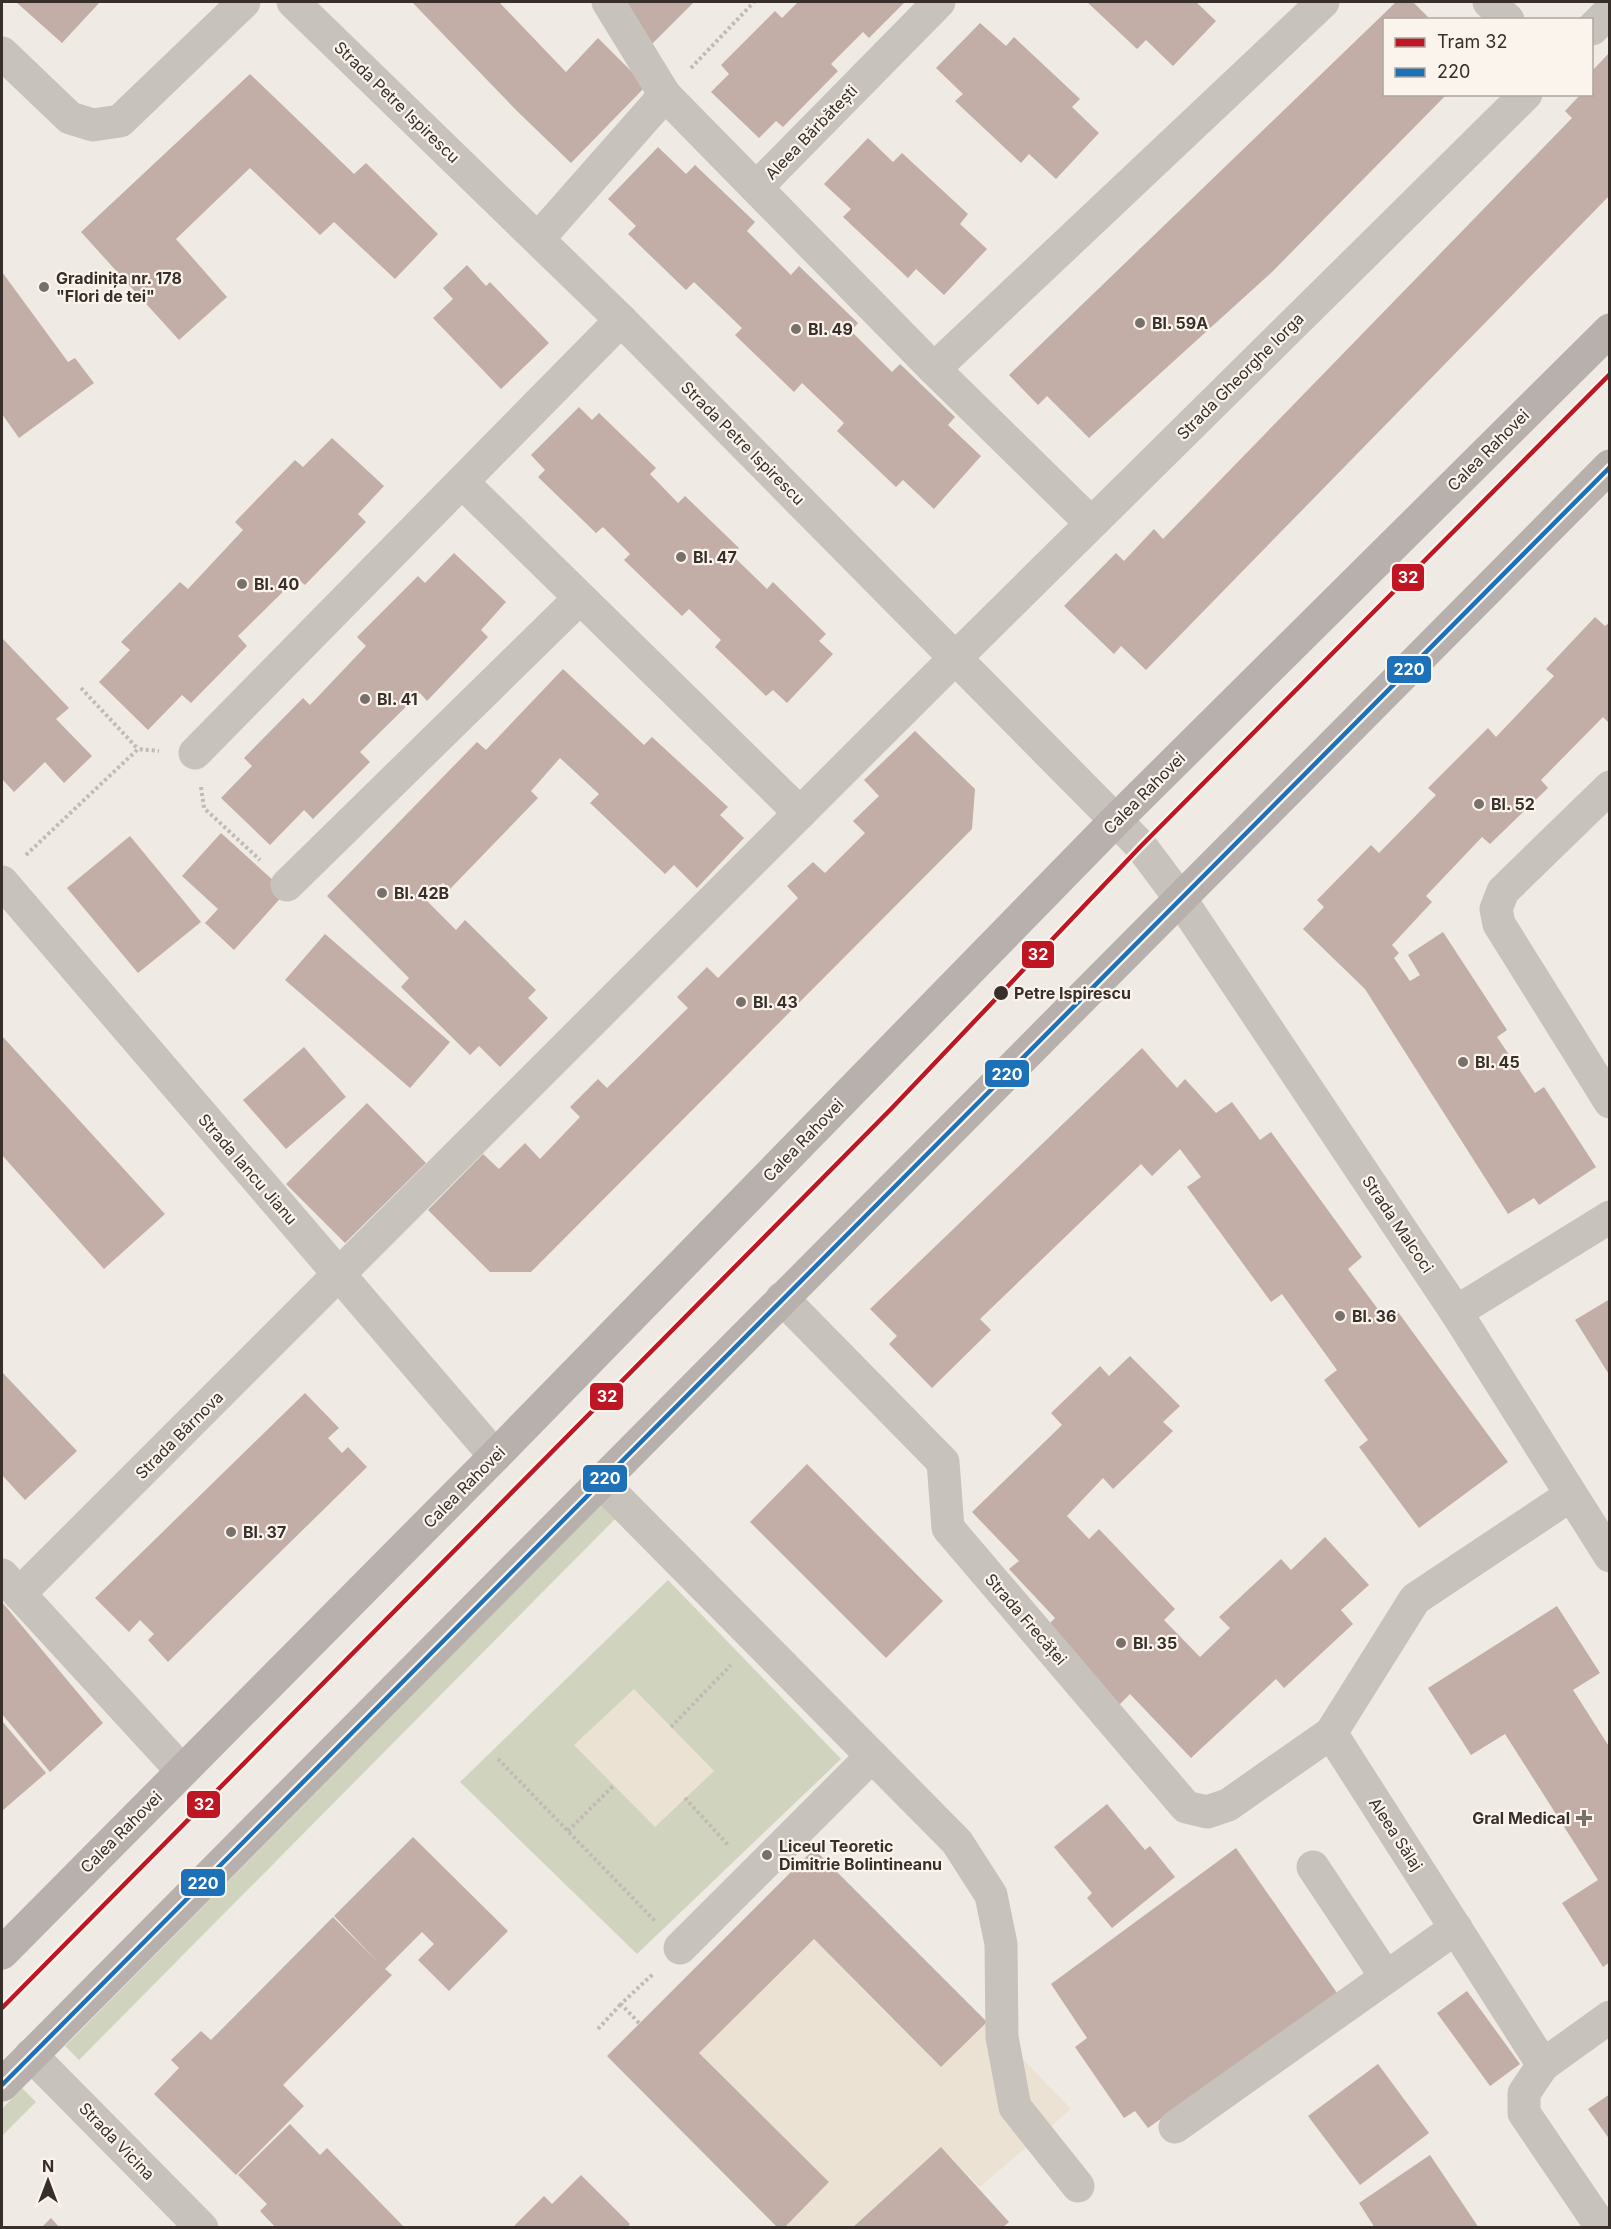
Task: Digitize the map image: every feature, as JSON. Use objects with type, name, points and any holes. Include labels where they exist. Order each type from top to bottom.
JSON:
[{"type":"main road","name":"Calea Rahovei","points":[[2,1953],[495,1456],[1117,819],[1610,330]]},
{"type":"main road","points":[[2,2085],[1179,897],[1610,466]]},
{"type":"street","points":[[2,53],[70,118],[93,125],[120,121],[244,2]]},
{"type":"street","name":"Strada Petre Ispirescu","points":[[293,2],[621,320],[1117,819],[1141,846],[1179,897]]},
{"type":"street","name":"Aleea Bărbătești","points":[[608,2],[665,95],[757,187],[939,2]]},
{"type":"street","points":[[934,369],[1323,2]]},
{"type":"street","points":[[1489,2],[1506,18]]},
{"type":"street","points":[[1593,28],[1610,11]]},
{"type":"street","points":[[538,239],[665,95]]},
{"type":"street","name":"Strada Gheorghe Iorga","points":[[955,658],[1524,96]]},
{"type":"street","points":[[757,187],[934,369],[1091,523]]},
{"type":"street","points":[[195,753],[621,320]]},
{"type":"street","points":[[462,482],[800,813]]},
{"type":"street","points":[[287,885],[580,598]]},
{"type":"street","points":[[339,1276],[955,658]]},
{"type":"street","points":[[1610,787],[1503,891],[1496,909],[1499,924],[1610,1102]]},
{"type":"street","name":"Strada Iancu Jianu","points":[[10,872],[339,1276],[495,1456]]},
{"type":"street","name":"Strada Malcoci","points":[[1179,897],[1456,1312],[1610,1556]]},
{"type":"street","points":[[1456,1312],[1610,1217]]},
{"type":"street","name":"Strada Bârnova","points":[[10,1584],[339,1276]]},
{"type":"street","name":"Strada Frecăței","points":[[782,1298],[943,1462],[948,1528],[1186,1807],[1207,1812],[1228,1805],[1331,1732]]},
{"type":"street","points":[[600,1481],[957,1842],[991,1895],[1001,1944],[1002,2037],[1015,2107],[1078,2186]]},
{"type":"street","points":[[1331,1732],[1415,1599],[1571,1495]]},
{"type":"street","points":[[10,1584],[182,1771]]},
{"type":"street","name":"Aleea Sălaj","points":[[1331,1732],[1543,2065]]},
{"type":"street","points":[[680,1948],[873,1756]]},
{"type":"street","points":[[1313,1867],[1386,1977]]},
{"type":"street","points":[[1175,2127],[1456,1928]]},
{"type":"street","points":[[1602,2228],[1524,2114],[1524,2093],[1543,2065],[1610,2017]]},
{"type":"street","name":"Strada Vicina","points":[[31,2055],[202,2228]]},
{"type":"path","points":[[665,95],[754,2]]},
{"type":"path","points":[[81,688],[138,749],[195,753],[204,808],[287,885]]},
{"type":"path","points":[[10,872],[138,749]]},
{"type":"path","points":[[671,1727],[756,1638]]},
{"type":"path","points":[[498,1759],[680,1948],[598,2029]]},
{"type":"path","points":[[568,1832],[614,1785]]},
{"type":"path","points":[[621,2004],[639,2023]]},
{"type":"green space","points":[[608,1498],[622,1512],[79,2060],[65,2046]]},
{"type":"green space","points":[[668,1580],[841,1759],[637,1954],[460,1782]]},
{"type":"green space","points":[[22,2088],[36,2102],[2,2136],[2,2109]]},
{"type":"shaded area","points":[[634,1689],[714,1771],[655,1827],[574,1745]]},
{"type":"shaded area","points":[[814,1939],[941,2067],[987,2022],[1071,2109],[980,2187],[941,2147],[852,2227],[784,2227],[829,2182],[699,2053]]},
{"type":"building","points":[[16,2],[100,2],[62,43]]},
{"type":"building","points":[[412,2],[499,2],[566,72],[598,38],[646,86],[571,163],[517,111]]},
{"type":"building","points":[[626,2],[694,2],[648,48]]},
{"type":"building","points":[[798,2],[905,2],[869,38],[863,32],[831,64],[838,71],[783,127],[776,121],[759,138],[711,92],[729,74],[721,65],[775,11],[782,18]]},
{"type":"building","points":[[1087,2],[1196,2],[1216,21],[1173,66],[1146,40],[1137,49]]},
{"type":"building","points":[[1396,2],[1413,2],[1429,18],[1383,18],[1383,96],[1445,96],[1273,271],[1089,438],[1047,396],[1038,405],[1009,375]]},
{"type":"building","points":[[980,23],[1006,46],[1014,37],[1080,99],[1072,107],[1099,133],[1056,179],[1029,154],[1021,163],[955,101],[963,94],[936,68]]},
{"type":"building","points":[[1610,52],[1610,195],[1146,670],[1121,646],[1114,654],[1064,606],[1116,553],[1124,561],[1154,529],[1163,539],[1572,118],[1565,111],[1579,96],[1593,96],[1593,70]]},
{"type":"building","points":[[250,74],[354,174],[366,163],[438,234],[395,279],[334,222],[320,235],[250,168],[176,239],[227,297],[179,340],[81,232]]},
{"type":"building","points":[[868,138],[893,162],[902,153],[968,214],[960,224],[987,249],[944,295],[916,269],[908,278],[843,217],[851,209],[824,184]]},
{"type":"building","name":"Bl. 49","points":[[658,147],[686,174],[695,165],[755,222],[747,231],[791,275],[799,266],[858,323],[851,331],[892,372],[900,364],[955,417],[948,425],[981,456],[934,509],[903,480],[896,487],[837,431],[844,423],[802,383],[794,392],[735,335],[742,328],[694,282],[686,290],[628,234],[636,226],[608,199]]},
{"type":"building","points":[[467,265],[486,286],[490,282],[549,343],[501,389],[433,318],[453,299],[443,288]]},
{"type":"building","name":"Gradinița nr. 178 \"Flori de tei\"","points":[[2,272],[68,362],[75,358],[94,383],[19,438],[2,414]]},
{"type":"building","name":"Bl. 47","points":[[579,407],[592,420],[599,413],[656,468],[650,474],[678,503],[685,496],[739,548],[732,555],[767,589],[773,582],[826,634],[819,641],[833,654],[787,703],[773,690],[766,696],[715,647],[721,640],[689,609],[682,616],[624,560],[630,554],[603,527],[596,533],[538,477],[545,470],[531,455]]},
{"type":"building","name":"Bl. 40","points":[[332,438],[384,486],[358,514],[366,522],[305,585],[297,578],[238,636],[247,646],[191,703],[182,695],[148,730],[99,682],[130,650],[121,642],[180,582],[188,589],[243,530],[235,522],[295,460],[303,467]]},
{"type":"building","name":"Bl. 41","points":[[454,553],[506,602],[481,630],[488,637],[427,701],[420,693],[360,752],[370,762],[313,819],[304,810],[270,845],[221,798],[252,766],[244,758],[303,698],[310,705],[366,646],[357,637],[418,576],[425,583]]},
{"type":"building","points":[[1595,617],[1605,626],[1610,622],[1610,724],[1603,717],[1541,780],[1548,788],[1490,844],[1482,837],[1426,896],[1432,902],[1392,945],[1399,953],[1394,958],[1410,981],[1420,975],[1408,955],[1443,932],[1507,1030],[1497,1037],[1535,1093],[1544,1087],[1596,1167],[1539,1205],[1534,1198],[1508,1214],[1365,989],[1303,929],[1324,907],[1317,900],[1371,845],[1379,853],[1436,795],[1428,788],[1488,728],[1496,737],[1554,676],[1546,669]]},
{"type":"building","points":[[2,638],[69,708],[56,719],[92,756],[64,783],[45,762],[14,792],[2,779]]},
{"type":"building","name":"Bl. 42B","points":[[563,669],[644,745],[652,737],[728,807],[720,815],[744,838],[697,888],[674,865],[665,874],[590,803],[599,794],[560,758],[531,791],[538,798],[450,889],[443,883],[426,900],[456,930],[465,920],[536,990],[528,998],[548,1018],[500,1067],[479,1046],[470,1055],[401,987],[409,978],[327,896],[477,742],[486,750]]},
{"type":"building","name":"Bl. 43","points":[[915,731],[975,789],[972,829],[531,1272],[490,1272],[428,1210],[483,1154],[499,1169],[525,1143],[540,1159],[580,1117],[570,1107],[598,1079],[607,1088],[688,1008],[677,997],[707,967],[718,978],[798,898],[787,886],[813,862],[825,873],[865,833],[853,821],[879,796],[864,780]]},
{"type":"building","points":[[221,833],[286,892],[234,950],[205,923],[218,909],[182,876]]},
{"type":"building","points":[[130,836],[201,922],[138,973],[67,888]]},
{"type":"building","points":[[325,934],[450,1042],[410,1088],[285,980]]},
{"type":"building","points":[[2,1036],[165,1214],[104,1269],[2,1155]]},
{"type":"building","points":[[304,1047],[346,1097],[286,1149],[243,1100]]},
{"type":"building","points":[[1142,1048],[1177,1088],[1185,1079],[1216,1113],[1232,1102],[1260,1140],[1271,1132],[1362,1257],[1348,1269],[1386,1320],[1398,1312],[1508,1462],[1419,1528],[1359,1447],[1368,1440],[1324,1380],[1337,1370],[1282,1294],[1271,1302],[1187,1187],[1201,1177],[1180,1149],[1152,1176],[1141,1164],[980,1319],[991,1330],[932,1388],[889,1344],[897,1336],[870,1309]]},
{"type":"building","points":[[367,1103],[426,1163],[345,1243],[286,1184]]},
{"type":"building","points":[[1610,1299],[1610,1376],[1575,1320]]},
{"type":"building","name":"Bl. 35","points":[[1130,1356],[1180,1406],[1163,1422],[1173,1431],[1113,1489],[1103,1478],[1067,1516],[1089,1539],[1099,1529],[1175,1609],[1164,1620],[1200,1657],[1230,1628],[1219,1617],[1281,1559],[1291,1570],[1325,1537],[1369,1585],[1341,1610],[1353,1624],[1284,1688],[1276,1679],[1191,1758],[1130,1694],[1117,1707],[1043,1630],[1055,1618],[1009,1569],[1019,1561],[972,1512],[1062,1425],[1051,1413],[1100,1366],[1109,1376]]},
{"type":"building","points":[[2,1372],[77,1451],[25,1500],[2,1475]]},
{"type":"building","name":"Bl. 37","points":[[305,1393],[339,1428],[328,1438],[342,1453],[348,1447],[367,1467],[168,1662],[148,1640],[154,1634],[140,1620],[129,1632],[95,1598]]},
{"type":"building","points":[[807,1464],[943,1601],[886,1658],[750,1522]]},
{"type":"building","points":[[2,1602],[103,1723],[50,1772],[2,1714]]},
{"type":"building","name":"Gral Medical","points":[[1557,1606],[1600,1673],[1573,1690],[1610,1748],[1610,1962],[1603,1967],[1562,1903],[1598,1880],[1505,1734],[1471,1755],[1428,1688]]},
{"type":"building","points":[[2,1721],[46,1773],[2,1811]]},
{"type":"building","points":[[1107,1804],[1145,1850],[1150,1846],[1175,1877],[1112,1928],[1087,1898],[1092,1893],[1054,1847]]},
{"type":"building","points":[[413,1837],[508,1931],[449,1991],[418,1960],[434,1944],[422,1932],[385,1969],[392,1975],[283,2085],[304,2106],[236,2175],[154,2094],[179,2068],[171,2060],[201,2031],[211,2040],[333,1917],[379,1963],[334,1916]]},
{"type":"building","points":[[1236,1848],[1337,1993],[1148,2128],[1135,2111],[1124,2118],[1075,2047],[1087,2038],[1051,1984]]},
{"type":"building","points":[[814,1849],[987,2022],[941,2067],[814,1939],[699,2053],[829,2182],[784,2228],[778,2228],[607,2056]]},
{"type":"building","points":[[1467,1991],[1520,2064],[1490,2086],[1437,2013]]},
{"type":"building","points":[[1378,2064],[1429,2133],[1360,2185],[1308,2116]]},
{"type":"building","points":[[1610,2094],[1610,2140],[1588,2109]]},
{"type":"building","points":[[290,2124],[320,2155],[327,2148],[405,2228],[276,2228],[260,2211],[267,2204],[238,2175]]},
{"type":"building","points":[[941,2147],[1009,2222],[1002,2228],[852,2228]]},
{"type":"building","points":[[1430,2155],[1479,2228],[1375,2228],[1359,2203]]},
{"type":"building","points":[[581,2175],[630,2224],[627,2228],[512,2228],[544,2196],[552,2204]]},
{"type":"building","points":[[51,2218],[60,2228],[41,2228]]},
{"type":"tram line","name":"32","points":[[2,2008],[892,1108],[1141,846],[1610,374]]},
{"type":"transit line","name":"220","points":[[2,2085],[1610,467]]},
{"type":"place","name":"Gradinița nr. 178 \"Flori de tei\"","points":[[44,287]]},
{"type":"place","name":"Bl. 59A","points":[[1140,323]]},
{"type":"place","name":"Bl. 49","points":[[796,329]]},
{"type":"place","name":"Bl. 47","points":[[681,557]]},
{"type":"place","name":"Bl. 40","points":[[242,584]]},
{"type":"place","name":"Bl. 41","points":[[365,699]]},
{"type":"place","name":"Bl. 52","points":[[1479,804]]},
{"type":"place","name":"Bl. 42B","points":[[382,893]]},
{"type":"place","name":"Petre Ispirescu","points":[[1001,993]]},
{"type":"place","name":"Bl. 43","points":[[741,1002]]},
{"type":"place","name":"Bl. 45","points":[[1463,1062]]},
{"type":"place","name":"Bl. 36","points":[[1340,1316]]},
{"type":"place","name":"Bl. 37","points":[[231,1532]]},
{"type":"place","name":"Bl. 35","points":[[1121,1643]]},
{"type":"place","name":"Gral Medical","points":[[1584,1818]]},
{"type":"place","name":"Liceul Teoretic Dimitrie Bolintineanu","points":[[767,1855]]}]
